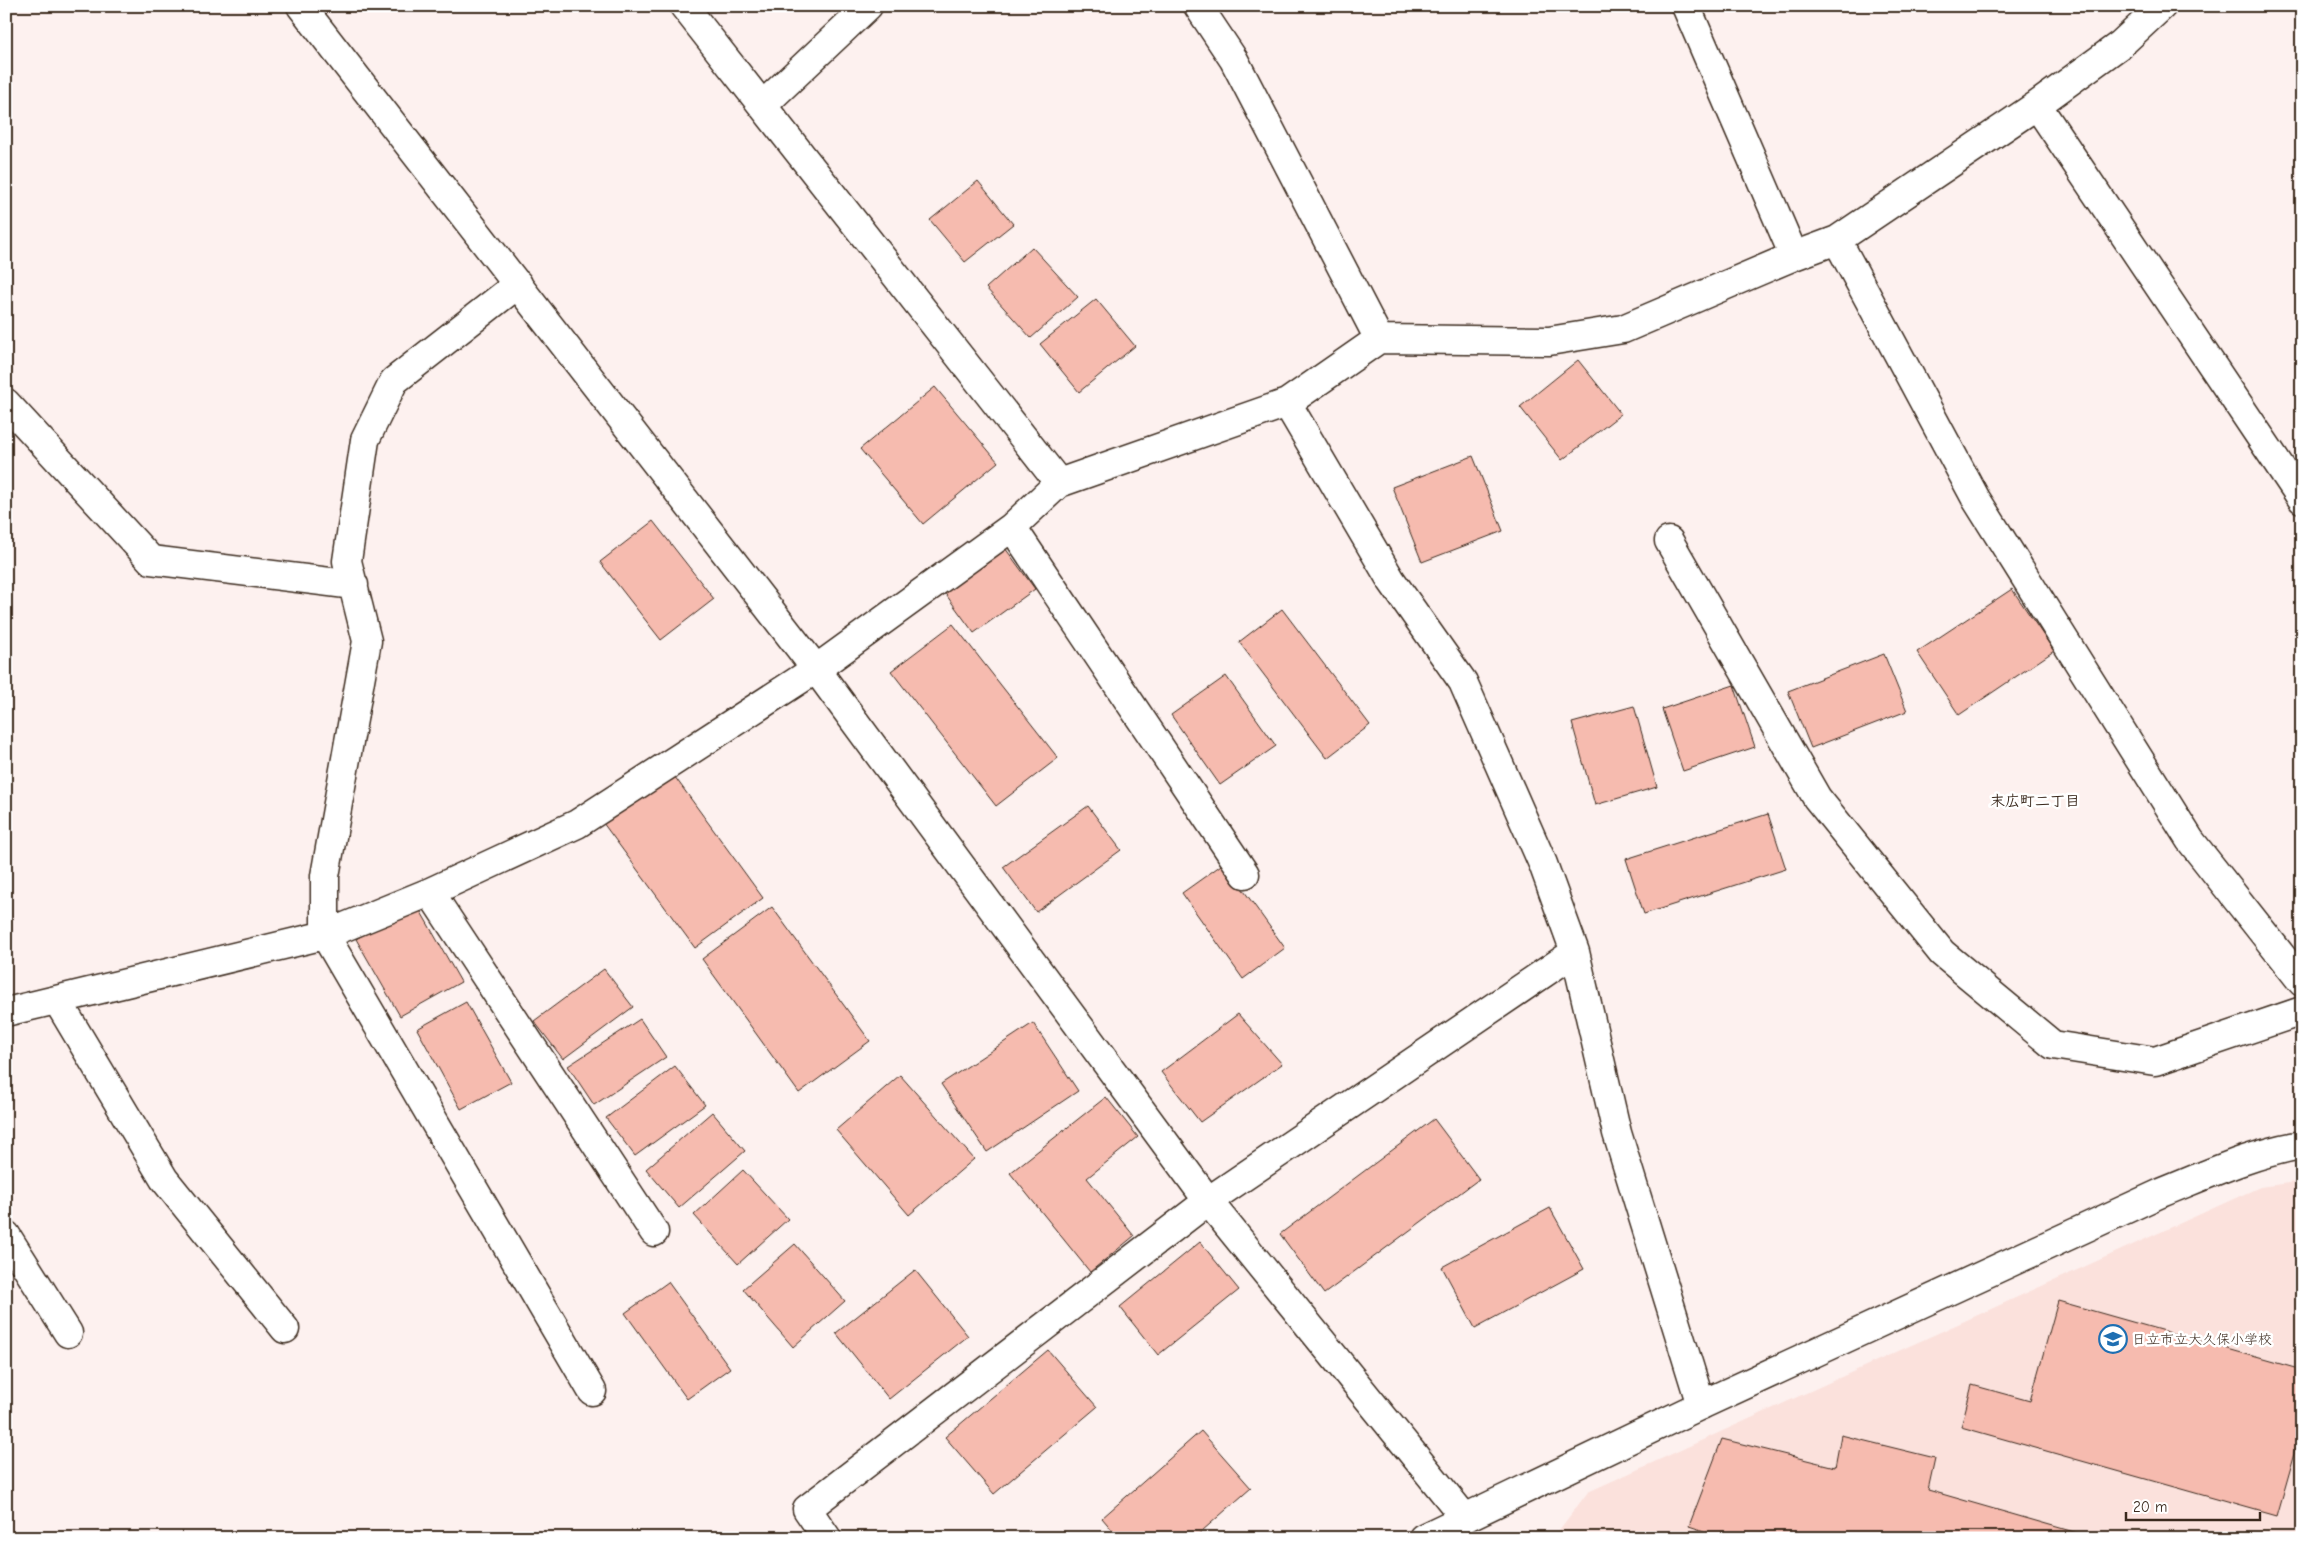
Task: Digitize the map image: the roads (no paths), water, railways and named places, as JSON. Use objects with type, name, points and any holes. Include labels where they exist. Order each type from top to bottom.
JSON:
[{"type":"street","points":[[301,6],[816,669],[1208,1201],[1465,1518]]},
{"type":"street","points":[[684,6],[1059,483]]},
{"type":"street","points":[[763,105],[868,6]]},
{"type":"street","points":[[1198,6],[1234,60],[1379,339]]},
{"type":"street","points":[[1686,6],[1794,256]]},
{"type":"street","points":[[6,1012],[325,935],[430,892],[577,824],[816,669],[1012,527],[1059,483],[1286,403],[1379,339],[1549,342],[1623,329],[1794,256],[1838,240],[2037,105],[2121,44],[2162,6]]},
{"type":"street","points":[[2037,105],[2302,499]]},
{"type":"street","points":[[1838,240],[1976,499],[2007,549],[2190,840],[2302,982]]},
{"type":"street","points":[[518,284],[394,381],[365,440],[347,561],[367,640],[325,876],[325,935],[592,1391]]},
{"type":"street","points":[[6,403],[151,560],[354,585]]},
{"type":"street","points":[[1286,403],[1391,580],[1463,682],[1543,864],[1575,952],[1617,1133],[1701,1405]]},
{"type":"street","points":[[1012,527],[1245,874]]},
{"type":"street","points":[[1669,541],[1817,798],[1942,953],[2053,1045],[2156,1061],[2302,1011]]},
{"type":"street","points":[[430,892],[654,1232]]},
{"type":"street","points":[[827,1538],[808,1509],[1208,1201],[1575,952]]},
{"type":"street","points":[[57,1000],[164,1179],[285,1329]]},
{"type":"street","points":[[1423,1538],[1701,1405],[2161,1194],[2223,1168],[2287,1148],[2302,1146]]},
{"type":"street","points":[[6,1235],[68,1333]]},
{"type":"place","name":"日立市立大久保小学校","points":[[2113,1339]]},
{"type":"district","name":"末広町二丁目","points":[[2035,801]]}]
